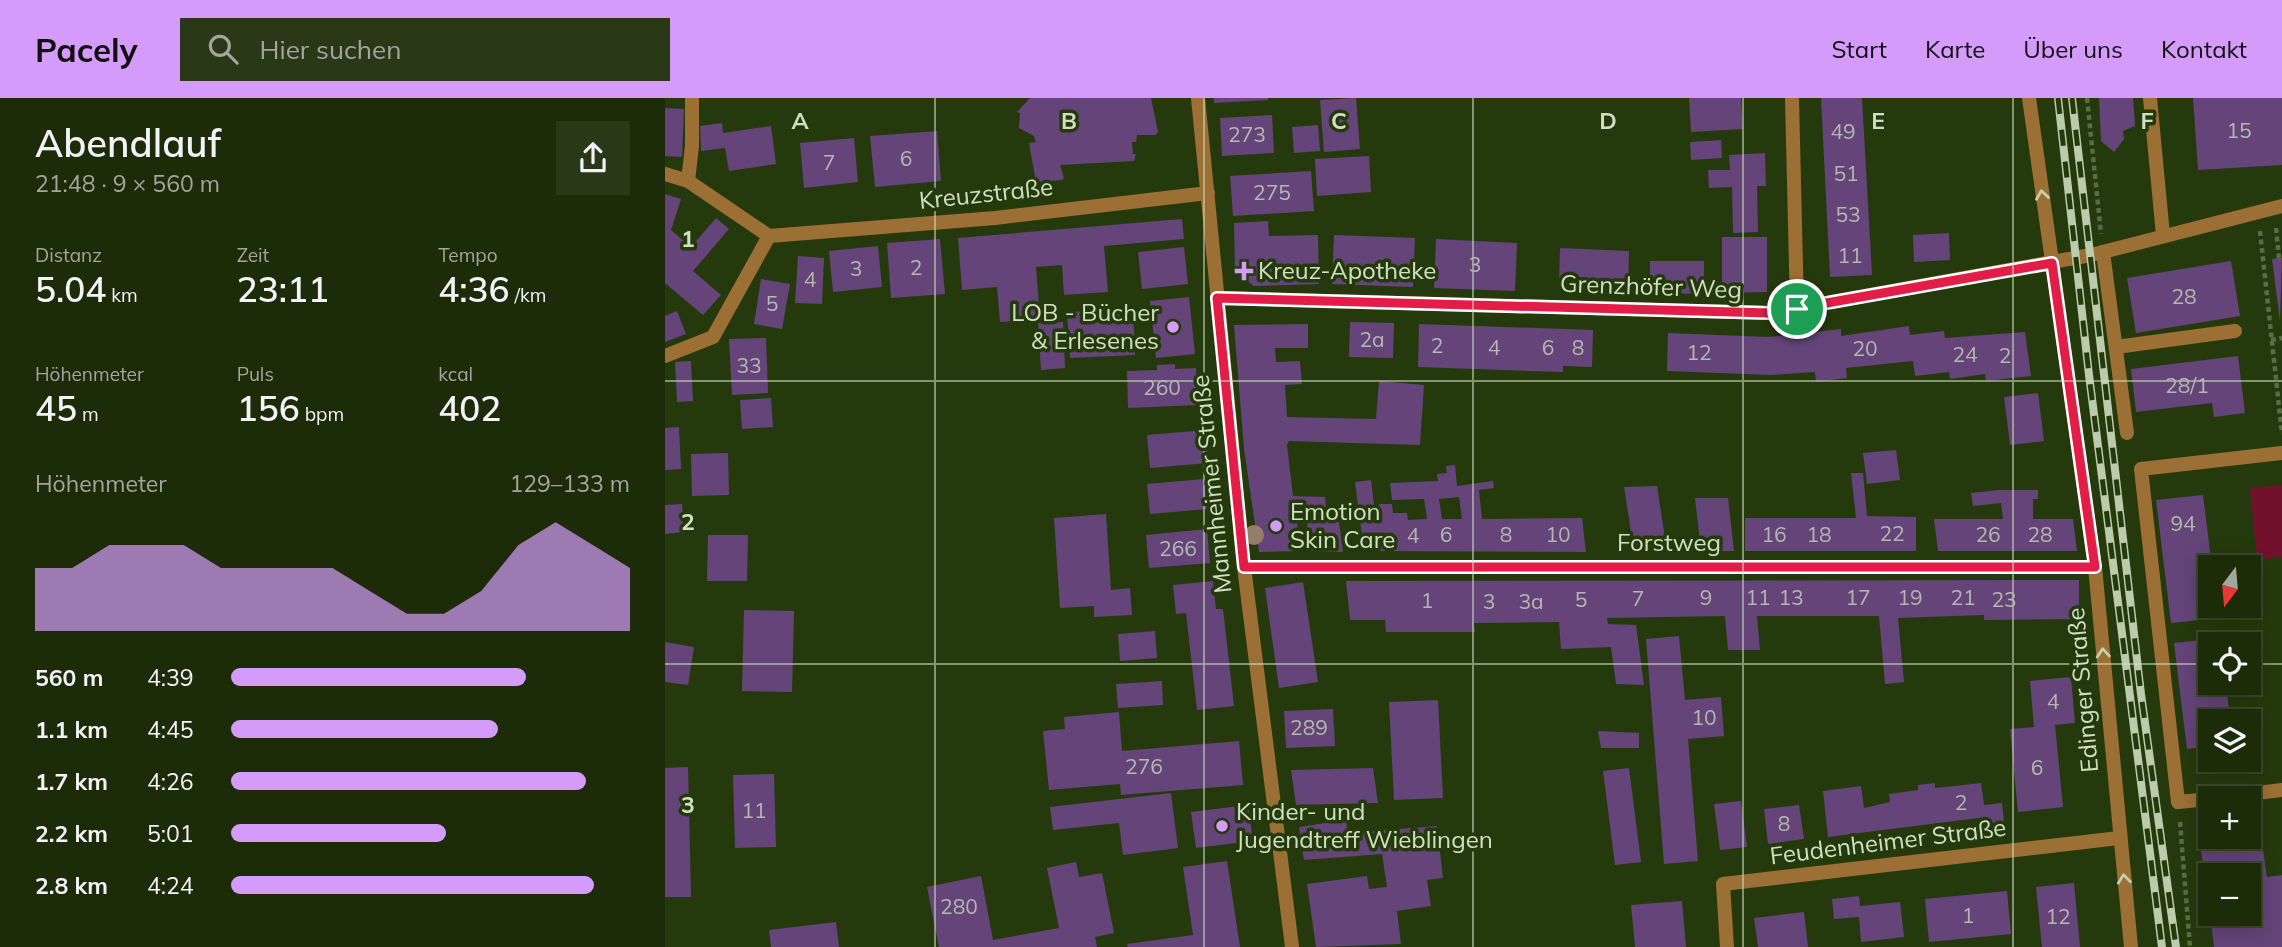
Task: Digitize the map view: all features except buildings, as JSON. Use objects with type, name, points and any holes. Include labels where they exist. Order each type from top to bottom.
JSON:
[{"type":"street","points":[[688,181],[692,146],[692,98]]},
{"type":"street","name":"Mannheimer Straße","points":[[1198,98],[1244,567],[1292,947]]},
{"type":"street","points":[[1792,98],[1797,309]]},
{"type":"street","name":"Edinger Straße","points":[[2029,98],[2095,567],[2131,947]]},
{"type":"street","points":[[2151,98],[2163,235]]},
{"type":"street","points":[[665,174],[688,181],[769,236],[713,337],[665,356]]},
{"type":"street","name":"Kreuzstraße","points":[[769,236],[995,218],[1207,193]]},
{"type":"street","name":"Grenzhöfer Weg","points":[[1217,298],[1770,313],[2052,263],[2278,207]]},
{"type":"street","points":[[2103,252],[2127,433]]},
{"type":"street","points":[[2116,347],[2235,331]]},
{"type":"street","points":[[2198,800],[2178,802],[2141,469],[2282,453]]},
{"type":"street","name":"Forstweg","points":[[1244,567],[2095,567]]},
{"type":"street","points":[[2261,793],[2282,790]]},
{"type":"street","name":"Feudenheimer Straße","points":[[1727,947],[1723,884],[2119,838]]},
{"type":"path","points":[[2087,98],[2103,252]]},
{"type":"path","points":[[2278,207],[2280,258]]},
{"type":"path","points":[[2259,211],[2282,435]]},
{"type":"path","points":[[2271,340],[2282,338]]},
{"type":"path","points":[[2178,802],[2190,947]]},
{"type":"shaded area","points":[[2282,485],[2282,557],[2261,560],[2261,555],[2257,555],[2250,488]]},
{"type":"railway","points":[[2058,98],[2089,375],[2162,947]]},
{"type":"railway","points":[[2072,98],[2141,694],[2176,947]]},
{"type":"place","name":"Kreuz-Apotheke","points":[[1244,271]]},
{"type":"place","name":"LOB - Bücher & Erlesenes","points":[[1173,327]]},
{"type":"place","name":"Emotion Skin Care","points":[[1276,526]]},
{"type":"place","name":"Kinder- und Jugendtreff Wieblingen","points":[[1222,826]]},
{"type":"route","points":[[2052,263],[2095,567],[1244,567],[1217,298],[1770,313],[1797,309],[2052,263]]}]
